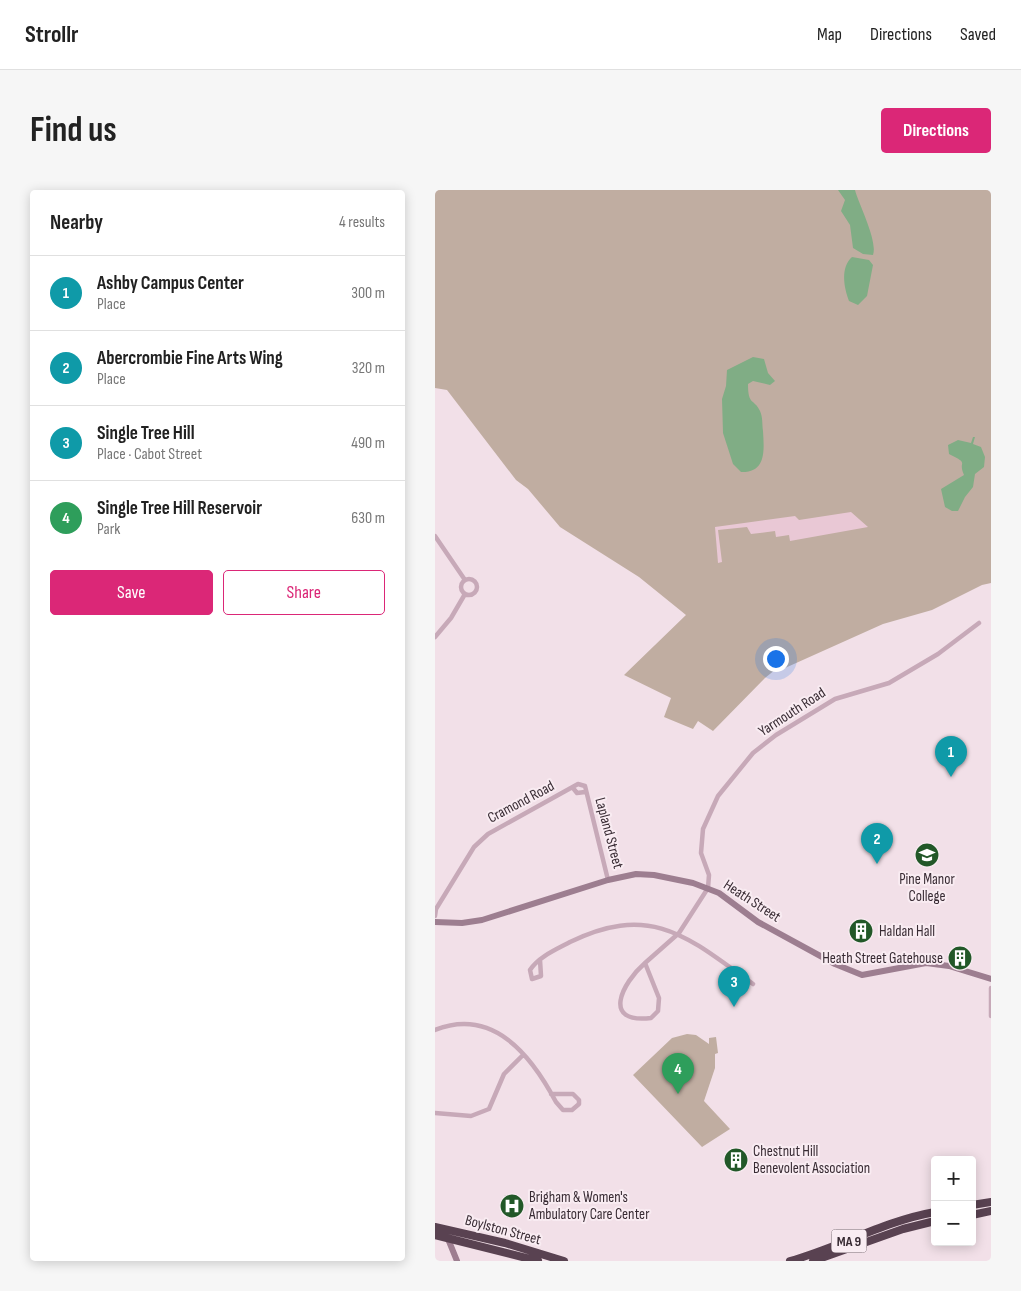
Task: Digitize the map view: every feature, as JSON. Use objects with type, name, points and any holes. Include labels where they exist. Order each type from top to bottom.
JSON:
[{"type":"highway","points":[[976,1204],[991,1202]]},
{"type":"highway","points":[[976,1214],[991,1211]]},
{"type":"highway","name":"MA 9","points":[[790,1261],[846,1242],[893,1222],[931,1213]]},
{"type":"highway","name":"MA 9","points":[[813,1261],[903,1229],[931,1223]]},
{"type":"highway","name":"Boylston Street","points":[[435,1226],[505,1243],[564,1261]]},
{"type":"highway","name":"Boylston Street","points":[[435,1236],[538,1261]]},
{"type":"street","points":[[435,536],[465,580]]},
{"type":"street","points":[[465,580],[472,580],[477,586],[475,593],[465,594]]},
{"type":"street","points":[[465,580],[461,586],[465,594]]},
{"type":"street","points":[[435,637],[451,618],[465,594]]},
{"type":"street","name":"Yarmouth Road","points":[[708,888],[709,875],[701,853],[703,829],[718,796],[753,753],[776,735],[835,699],[889,683],[938,654],[979,623]]},
{"type":"street","name":"Lapland Street","points":[[585,792],[577,793],[573,788],[582,784],[585,792],[608,880]]},
{"type":"street","name":"Cramond Road","points":[[435,916],[436,909],[475,847],[487,834],[573,788]]},
{"type":"street","name":"Heath Street","points":[[435,922],[462,923],[482,920],[608,880],[637,874],[654,875],[708,888],[737,905],[758,922],[835,964],[862,975],[926,963],[949,966],[991,979]]},
{"type":"street","points":[[645,963],[659,998],[659,1009],[651,1018],[629,1017],[623,1014],[620,1008],[621,996],[629,980],[645,963],[679,933],[708,888]]},
{"type":"street","points":[[540,960],[578,938],[614,927],[646,926],[679,933],[703,946],[753,984]]},
{"type":"street","points":[[991,988],[991,1016]]},
{"type":"street","points":[[435,1030],[457,1024],[488,1027],[512,1042],[523,1055],[551,1094],[563,1110],[572,1110],[579,1104],[579,1100],[573,1094],[551,1094]]},
{"type":"street","points":[[435,1112],[471,1116],[489,1109],[504,1074],[523,1055]]},
{"type":"street","points":[[444,1229],[457,1261]]},
{"type":"shaded area","points":[[435,190],[991,190],[991,583],[982,585],[932,610],[883,624],[785,668],[781,665],[765,678],[713,731],[698,721],[693,729],[664,717],[671,698],[624,675],[686,615],[639,577],[560,527],[528,489],[516,480],[447,390],[435,388]]},
{"type":"shaded area","points":[[838,190],[855,190],[871,232],[874,249],[873,255],[863,254],[853,248],[850,225],[841,211],[845,200]]},
{"type":"shaded area","points":[[852,257],[869,260],[873,265],[867,296],[858,305],[849,301],[844,278],[844,272]]},
{"type":"shaded area","points":[[753,357],[764,359],[768,373],[775,381],[770,385],[753,381],[748,384],[750,399],[758,407],[762,416],[763,452],[760,464],[756,469],[741,472],[733,464],[723,433],[722,399],[726,386],[727,370]]},
{"type":"shaded area","points":[[973,437],[975,437],[973,444],[981,447],[985,457],[984,467],[975,474],[973,487],[958,511],[952,511],[945,507],[941,489],[964,475],[962,462],[949,454],[948,445],[958,440],[971,443]]},
{"type":"shaded area","points":[[851,512],[868,527],[790,541],[789,535],[776,537],[775,531],[751,534],[747,527],[718,530],[722,562],[718,563],[715,527],[795,516],[799,520]]},
{"type":"shaded area","points":[[687,1034],[696,1035],[709,1044],[709,1038],[716,1037],[718,1053],[715,1054],[715,1068],[704,1101],[730,1129],[702,1147],[633,1075],[672,1038]]},
{"type":"place","name":"Ashby Campus Center","points":[[951,777]]},
{"type":"place","name":"Pine Manor College","points":[[927,855]]},
{"type":"place","name":"Abercrombie Fine Arts Wing","points":[[877,864]]},
{"type":"place","name":"Haldan Hall","points":[[861,931]]},
{"type":"place","name":"Heath Street Gatehouse","points":[[960,958]]},
{"type":"place","name":"Single Tree Hill","points":[[734,1007]]},
{"type":"place","name":"Single Tree Hill Reservoir","points":[[678,1094]]},
{"type":"place","name":"Chestnut Hill Benevolent Association","points":[[736,1160]]},
{"type":"place","name":"Brigham & Women's Ambulatory Care Center","points":[[512,1206]]}]
